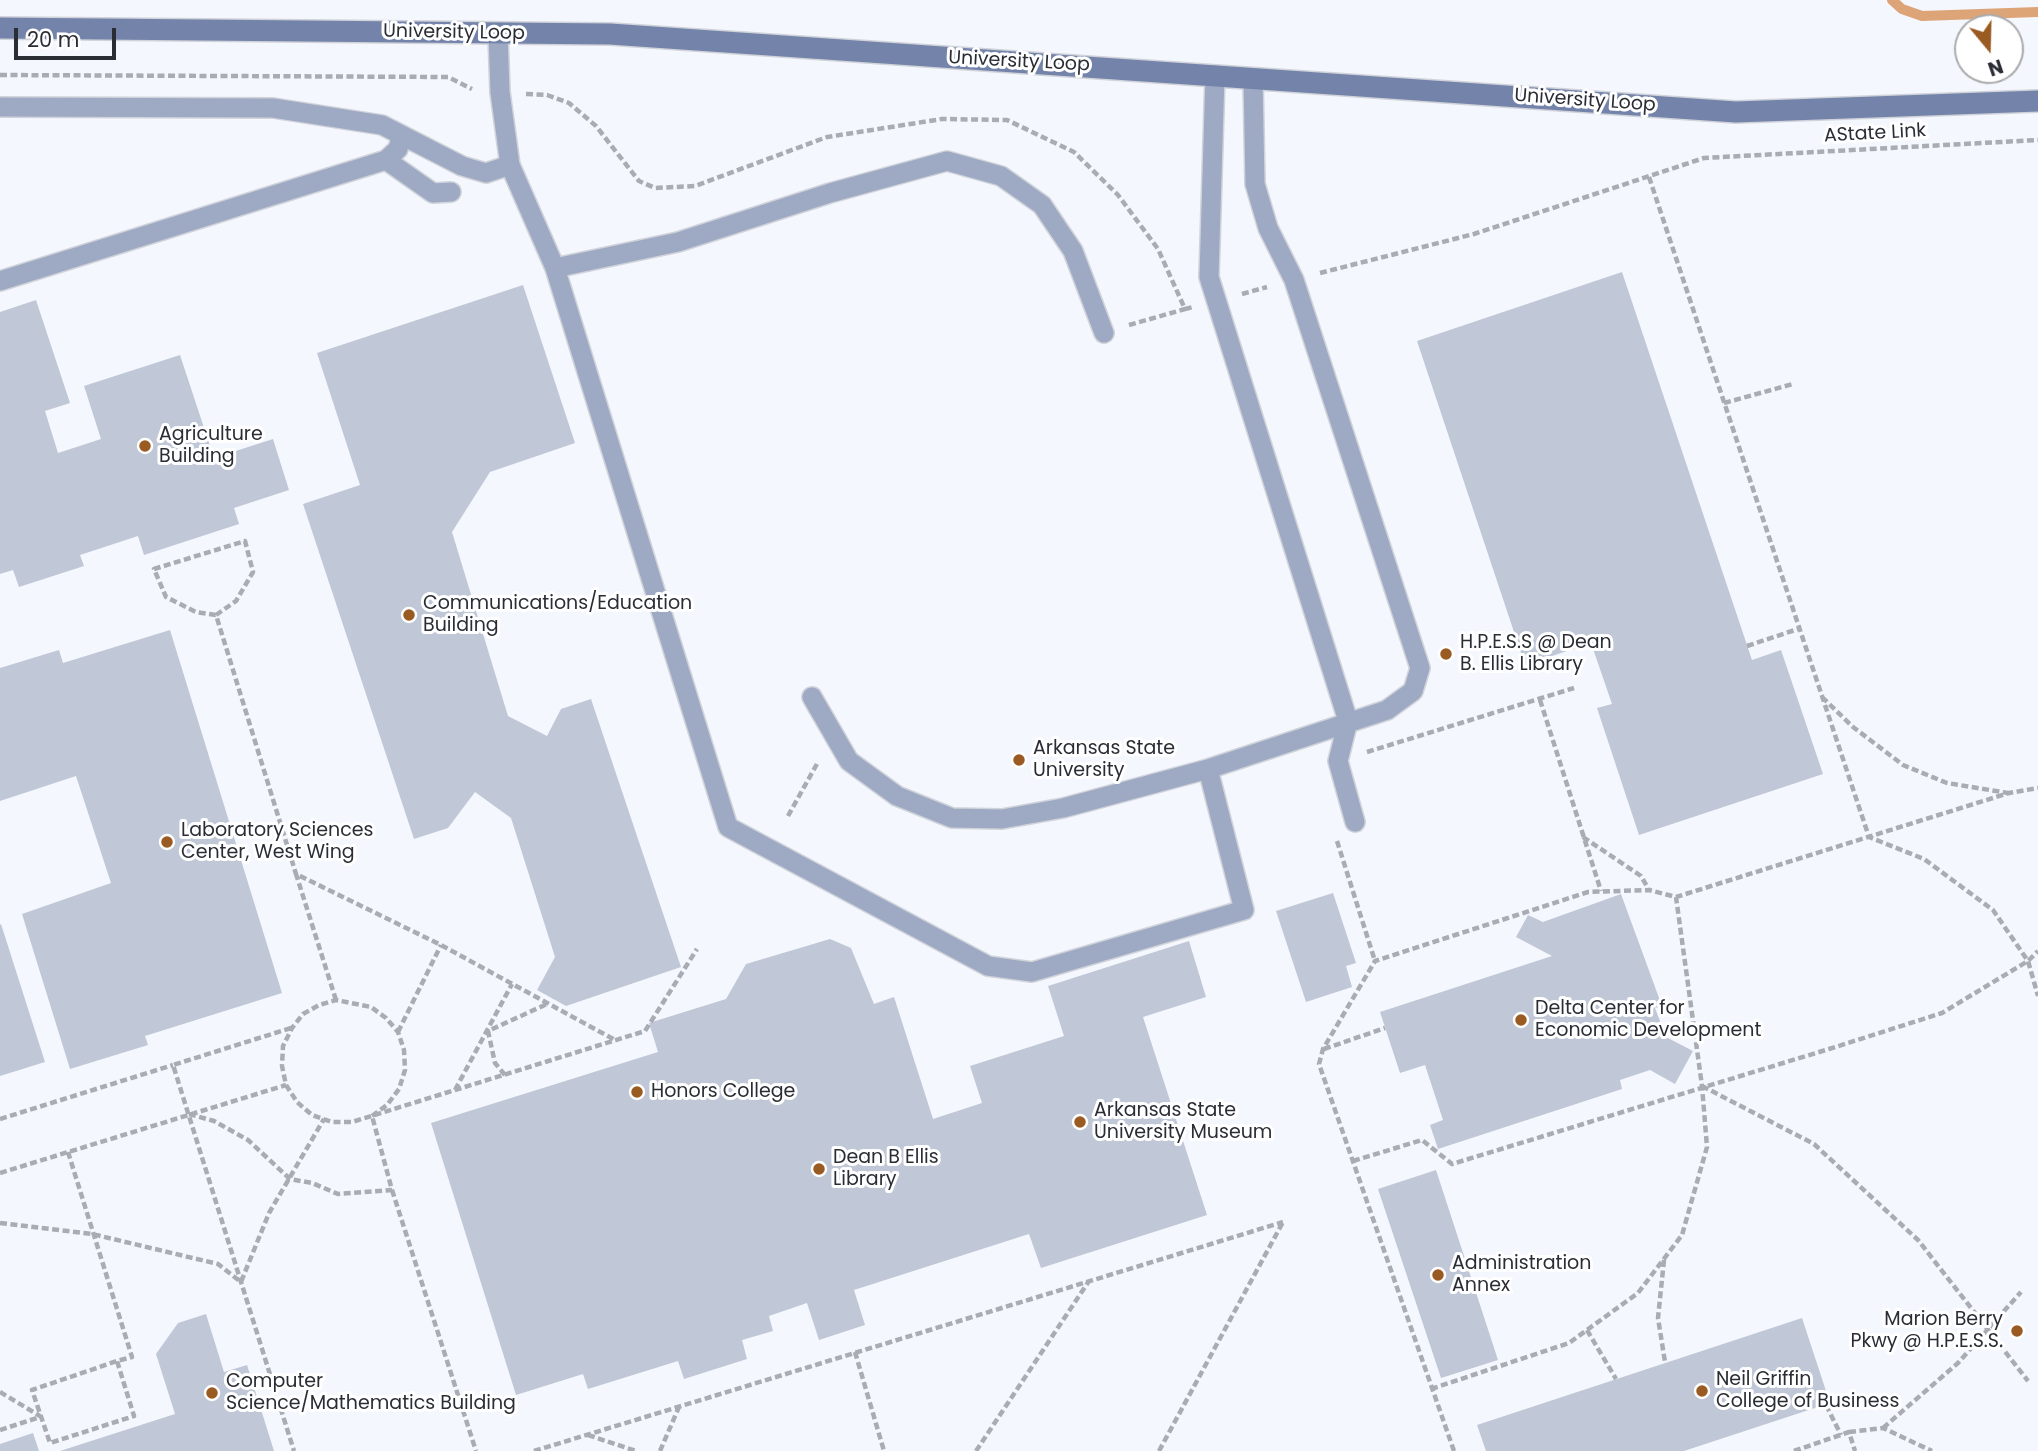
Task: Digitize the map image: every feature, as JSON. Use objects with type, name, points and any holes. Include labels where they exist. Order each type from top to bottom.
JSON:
[{"type":"street","name":"University Loop","points":[[0,28],[245,28],[610,34],[1736,112],[2038,101]]},
{"type":"lane","points":[[498,34],[500,92],[510,165],[555,268],[728,827],[988,966],[1032,972],[1244,911],[1208,769]]},
{"type":"lane","points":[[1215,75],[1209,277],[1348,721],[1338,761],[1355,822]]},
{"type":"lane","points":[[812,697],[849,761],[897,796],[952,818],[1002,819],[1054,810],[1208,769],[1387,710],[1413,691],[1420,668],[1294,280],[1268,228],[1255,184],[1253,78]]},
{"type":"lane","points":[[0,107],[273,108],[382,125],[462,166],[486,173],[510,165]]},
{"type":"lane","points":[[0,281],[386,160],[398,149],[401,137]]},
{"type":"lane","points":[[386,160],[433,193],[452,192]]},
{"type":"lane","points":[[555,268],[678,242],[830,193],[947,161],[1001,176],[1042,205],[1073,251],[1104,333]]},
{"type":"path","name":"AState Link","points":[[1713,157],[2038,140]]},
{"type":"path","points":[[1649,177],[1869,837],[1924,859],[1993,910],[2028,961],[2038,996]]},
{"type":"path","points":[[1104,333],[1185,309]]},
{"type":"path","points":[[1724,403],[1793,384]]},
{"type":"path","points":[[245,541],[253,572],[236,601],[216,615],[196,612],[166,597],[154,569],[245,541]]},
{"type":"path","points":[[216,615],[336,1000]]},
{"type":"path","points":[[1747,646],[1798,629]]},
{"type":"path","points":[[1364,753],[1574,688]]},
{"type":"path","points":[[1822,696],[1853,727],[1903,765],[1947,783],[2009,793]]},
{"type":"path","points":[[1539,700],[1601,891]]},
{"type":"path","points":[[788,816],[824,752]]},
{"type":"path","points":[[1454,1451],[1319,1064],[1323,1049],[1375,961],[1588,892],[1649,890],[1676,897],[2009,793],[2038,788]]},
{"type":"path","points":[[1334,832],[1375,961]]},
{"type":"path","points":[[1583,837],[1641,876],[1649,890]]},
{"type":"path","points":[[296,874],[441,945],[615,1040]]},
{"type":"path","points":[[1432,1389],[1569,1343],[1639,1293],[1682,1235],[1707,1147],[1702,1086],[1676,897]]},
{"type":"path","points":[[398,1032],[441,945]]},
{"type":"path","points":[[372,1116],[387,1105],[399,1089],[405,1070],[404,1050],[398,1032],[386,1017],[372,1007],[336,1000],[303,1014],[283,1046],[282,1066],[286,1085],[297,1102],[312,1115],[352,1122],[372,1116],[454,1091],[645,1031],[697,949]]},
{"type":"path","points":[[1353,1161],[1422,1140],[1451,1164],[1942,1013],[2028,961],[2038,951]]},
{"type":"path","points":[[454,1091],[512,984]]},
{"type":"path","points":[[488,1031],[548,1003]]},
{"type":"path","points":[[0,1119],[292,1028]]},
{"type":"path","points":[[1323,1049],[1385,1028]]},
{"type":"path","points":[[488,1031],[495,1063],[505,1075]]},
{"type":"path","points":[[173,1065],[294,1451]]},
{"type":"path","points":[[0,1173],[286,1085]]},
{"type":"path","points":[[1702,1086],[1814,1144],[1917,1240],[2028,1381]]},
{"type":"path","points":[[188,1114],[214,1121],[248,1140],[290,1179],[312,1183],[338,1194],[392,1190]]},
{"type":"path","points":[[372,1116],[392,1190],[476,1451]]},
{"type":"path","points":[[241,1282],[269,1213],[324,1119]]},
{"type":"path","points":[[68,1152],[132,1357],[32,1390],[50,1443],[134,1416],[117,1362]]},
{"type":"path","points":[[534,1451],[1283,1222],[1159,1451]]},
{"type":"path","points":[[0,1223],[92,1234],[218,1264],[241,1282]]},
{"type":"path","points":[[1664,1259],[1658,1318],[1665,1362]]},
{"type":"path","points":[[976,1451],[1090,1280]]},
{"type":"path","points":[[1883,1428],[1958,1363],[2021,1292]]},
{"type":"path","points":[[1587,1331],[1616,1378]]},
{"type":"path","points":[[855,1352],[884,1451]]},
{"type":"path","points":[[0,1392],[40,1416]]},
{"type":"path","points":[[1826,1405],[1840,1435]]},
{"type":"path","points":[[660,1451],[679,1406]]},
{"type":"path","points":[[0,1430],[40,1416]]},
{"type":"path","points":[[1794,1451],[1849,1432],[1883,1428],[1931,1451]]},
{"type":"path","points":[[1849,1432],[1855,1451]]},
{"type":"path","points":[[587,1435],[636,1451]]},
{"type":"building","points":[[1622,272],[1752,660],[1781,650],[1823,774],[1639,835],[1597,708],[1612,704],[1591,643],[1525,665],[1417,341]]},
{"type":"building","name":"Communications/Education Building","points":[[523,285],[575,443],[490,472],[452,532],[508,716],[547,736],[561,709],[591,699],[681,967],[566,1006],[537,990],[555,957],[511,818],[475,792],[448,828],[414,839],[303,504],[360,485],[317,353]]},
{"type":"building","name":"Agriculture Building","points":[[36,300],[70,403],[45,411],[58,453],[101,439],[84,386],[180,355],[214,458],[273,439],[289,490],[234,508],[239,524],[144,555],[138,536],[80,555],[84,566],[19,587],[13,570],[0,574],[0,312]]},
{"type":"building","name":"Laboratory Sciences Center, West Wing","points":[[170,630],[282,993],[145,1036],[148,1045],[70,1069],[22,914],[111,883],[76,776],[0,801],[0,668],[59,650],[63,663]]},
{"type":"building","points":[[1333,893],[1356,963],[1346,966],[1352,987],[1306,1002],[1276,911]]},
{"type":"building","name":"Delta Center for Economic Development","points":[[1621,894],[1662,1006],[1655,1008],[1666,1037],[1693,1051],[1675,1084],[1650,1070],[1620,1080],[1622,1089],[1438,1149],[1430,1125],[1443,1120],[1425,1065],[1400,1073],[1380,1012],[1552,956],[1516,937],[1528,915],[1543,922]]},
{"type":"building","points":[[0,925],[45,1062],[0,1076]]},
{"type":"building","name":"Dean B Ellis Library","points":[[830,939],[851,948],[874,1004],[894,997],[933,1119],[982,1103],[970,1066],[1064,1036],[1048,986],[1189,941],[1206,997],[1143,1017],[1207,1215],[1041,1268],[1029,1234],[854,1290],[865,1325],[819,1340],[807,1303],[769,1316],[773,1331],[742,1340],[747,1359],[684,1379],[678,1361],[588,1389],[583,1374],[516,1395],[431,1123],[658,1052],[649,1023],[726,999],[746,964]]},
{"type":"building","name":"Administration Annex","points":[[1436,1170],[1498,1360],[1441,1378],[1378,1189]]},
{"type":"building","name":"Computer Science/Mathematics Building","points":[[206,1314],[224,1372],[247,1365],[274,1451],[60,1451],[175,1414],[156,1354],[178,1323]]},
{"type":"building","name":"Neil Griffin College of Business","points":[[1802,1318],[1830,1403],[1684,1451],[1486,1451],[1477,1425]]},
{"type":"building","points":[[33,1433],[39,1451],[0,1451],[0,1444]]},
{"type":"waterway","points":[[1892,0],[1902,9],[1922,16],[2038,12]]},
{"type":"place","name":"Agriculture Building","points":[[145,446]]},
{"type":"place","name":"Communications/Education Building","points":[[409,615]]},
{"type":"place","name":"H.P.E.S.S @ Dean B. Ellis Library","points":[[1446,654]]},
{"type":"place","name":"Arkansas State University","points":[[1019,760]]},
{"type":"place","name":"Laboratory Sciences Center, West Wing","points":[[167,842]]},
{"type":"place","name":"Delta Center for Economic Development","points":[[1521,1020]]},
{"type":"place","name":"Honors College","points":[[637,1092]]},
{"type":"place","name":"Arkansas State University Museum","points":[[1080,1122]]},
{"type":"place","name":"Dean B Ellis Library","points":[[819,1169]]},
{"type":"place","name":"Administration Annex","points":[[1438,1275]]},
{"type":"place","name":"Marion Berry Pkwy @ H.P.E.S.S.","points":[[2017,1331]]},
{"type":"place","name":"Neil Griffin College of Business","points":[[1702,1391]]},
{"type":"place","name":"Computer Science/Mathematics Building","points":[[212,1393]]}]
